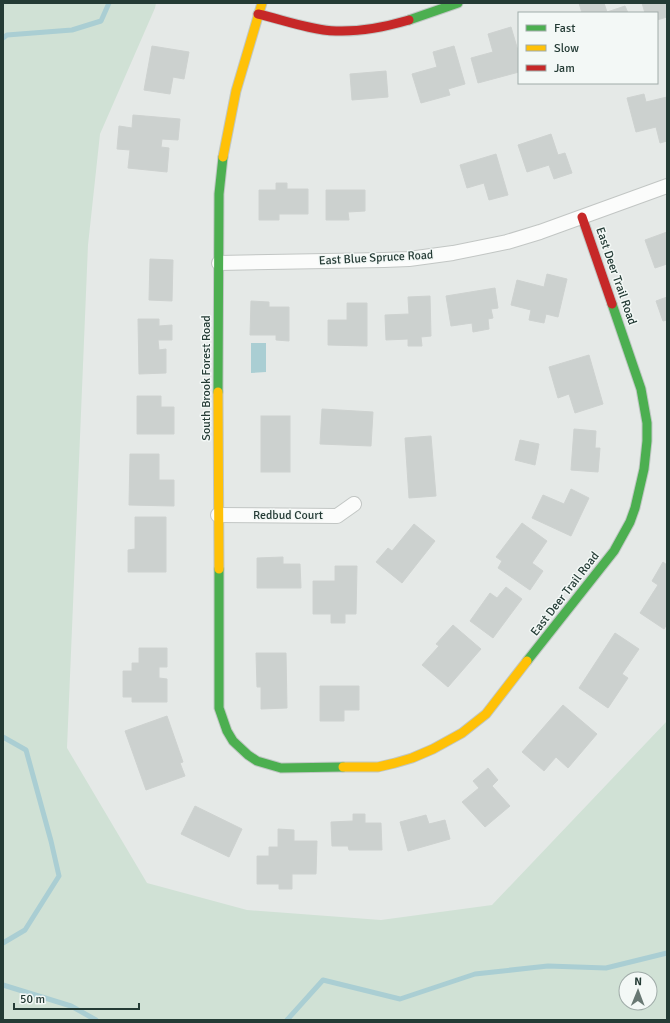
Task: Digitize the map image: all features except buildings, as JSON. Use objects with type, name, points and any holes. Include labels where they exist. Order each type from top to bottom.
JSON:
[{"type":"street","name":"South Brook Forest Road","points":[[235,743],[224,725],[219,708],[219,186],[230,114],[262,3]]},
{"type":"street","points":[[258,14],[315,28],[362,30],[406,22],[458,3]]},
{"type":"street","name":"East Blue Spruce Road","points":[[219,263],[409,259],[453,253],[507,242],[540,232],[667,186]]},
{"type":"street","name":"East Deer Trail Road","points":[[235,743],[251,757],[260,762],[281,768],[378,767],[412,758],[433,750],[462,733],[486,714],[614,551],[630,522],[643,478],[646,460],[647,423],[641,389],[582,217]]},
{"type":"street","name":"Redbud Court","points":[[218,515],[337,516],[354,504]]},
{"type":"green space","points":[[3,3],[156,3],[100,134],[88,245],[67,748],[147,883],[247,910],[381,920],[492,905],[667,721],[667,1020],[3,1020]]},
{"type":"water","points":[[251,343],[266,343],[266,372],[251,373]]},
{"type":"waterway","points":[[3,38],[7,35],[72,30],[101,21],[109,3]]},
{"type":"waterway","points":[[3,737],[26,750],[59,876],[25,930],[3,943]]},
{"type":"waterway","points":[[287,1020],[323,980],[400,999],[475,974],[548,966],[606,968],[667,953]]},
{"type":"waterway","points":[[3,985],[71,1006],[96,1020]]},
{"type":"traffic: fast","points":[[409,20],[458,3]]},
{"type":"traffic: fast","points":[[218,392],[219,194],[223,157]]},
{"type":"traffic: fast","points":[[527,661],[614,551],[630,522],[635,508],[644,469],[647,423],[641,389],[612,304]]},
{"type":"traffic: fast","points":[[219,569],[219,708],[227,731],[233,741],[257,761],[281,768],[343,767]]},
{"type":"traffic: slow","points":[[223,157],[236,91],[262,3]]},
{"type":"traffic: slow","points":[[218,392],[219,569]]},
{"type":"traffic: slow","points":[[343,767],[378,767],[395,763],[433,749],[462,733],[486,714],[527,661]]},
{"type":"traffic: jam","points":[[258,14],[307,27],[336,31],[355,31],[391,25],[409,20]]},
{"type":"traffic: jam","points":[[582,217],[612,304]]}]
